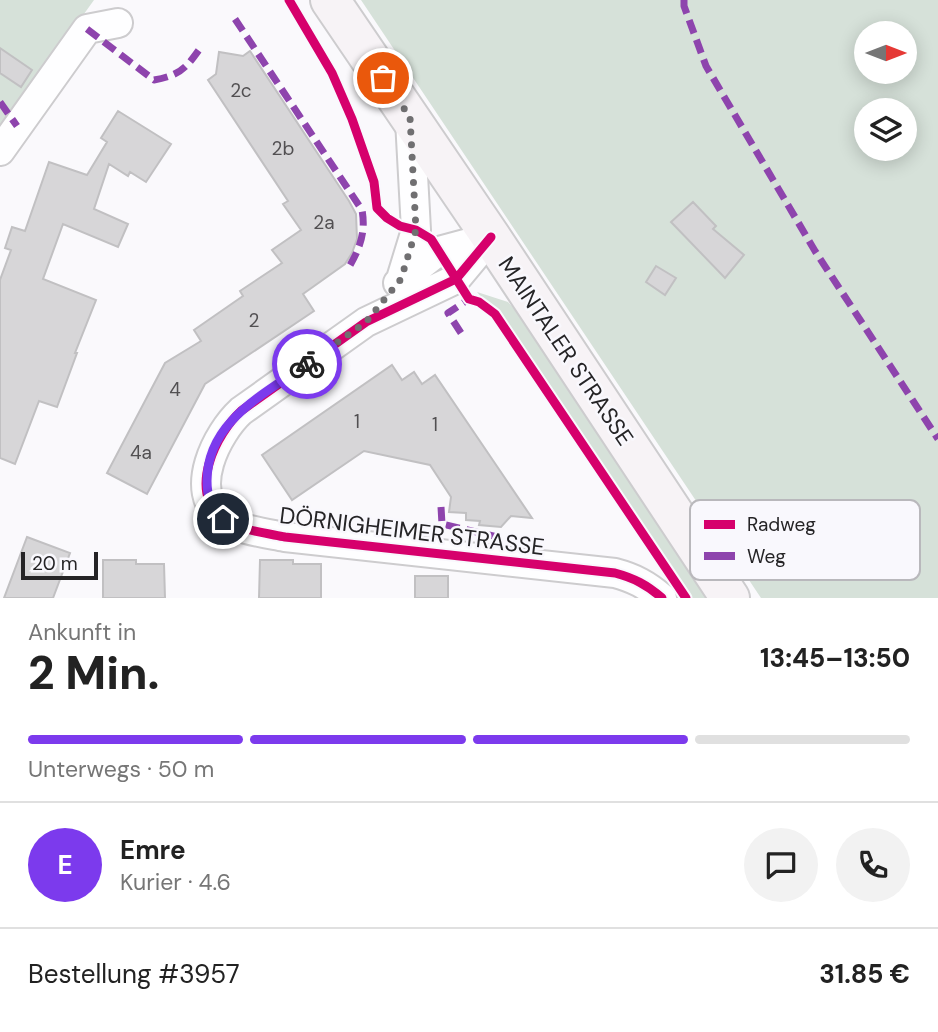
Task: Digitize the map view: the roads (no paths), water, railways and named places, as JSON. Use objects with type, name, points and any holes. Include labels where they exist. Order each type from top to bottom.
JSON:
[{"type":"main road","name":"MAINTALER STRASSE","points":[[330,0],[690,538]]},
{"type":"main road","name":"MAINTALER STRASSE","points":[[718,580],[730,598]]},
{"type":"street","points":[[0,151],[87,29],[118,23]]},
{"type":"street","name":"DÖRNIGHEIMER STRASSE","points":[[401,279],[416,230],[410,117]]},
{"type":"street","name":"DÖRNIGHEIMER STRASSE","points":[[491,237],[456,279],[366,322],[241,411],[222,432],[207,468],[207,490],[214,510],[223,519],[236,525],[285,537],[615,573],[634,578],[662,598]]},
{"type":"street","name":"DÖRNIGHEIMER STRASSE","points":[[366,322],[401,279],[439,251],[491,237]]}]
